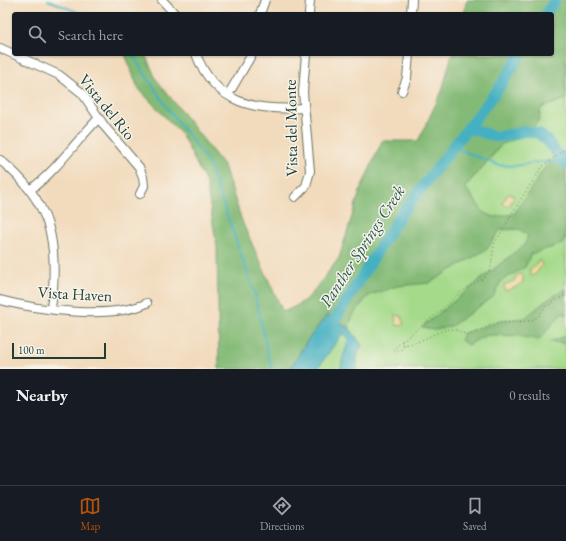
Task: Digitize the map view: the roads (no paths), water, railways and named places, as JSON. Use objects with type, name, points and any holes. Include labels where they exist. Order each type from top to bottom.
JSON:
[{"type":"street","points":[[261,12],[265,0]]},
{"type":"street","points":[[309,12],[310,0]]},
{"type":"street","points":[[411,12],[412,0]]},
{"type":"street","points":[[164,1],[173,12]]},
{"type":"street","name":"Vista del Rio","points":[[0,48],[12,54]]},
{"type":"street","name":"Vista del Rio","points":[[17,56],[67,80],[82,93],[99,118],[139,168],[144,177],[144,186],[140,194]]},
{"type":"street","points":[[197,56],[208,77],[228,95],[244,104],[262,108],[303,108]]},
{"type":"street","points":[[228,95],[251,56]]},
{"type":"street","name":"Vista del Monte","points":[[295,197],[306,186],[310,171],[303,108],[306,56]]},
{"type":"street","points":[[402,91],[407,78],[409,56]]},
{"type":"street","points":[[30,190],[52,172],[75,143],[99,118]]},
{"type":"street","points":[[0,160],[18,176],[30,190],[47,220],[54,246],[55,266],[51,309]]},
{"type":"street","name":"Vista Haven","points":[[0,300],[51,309],[88,312],[131,309],[147,303]]},
{"type":"water","points":[[327,315],[350,329],[362,345],[357,356],[357,369],[341,369],[348,338],[343,333],[317,369],[290,369],[307,341]]},
{"type":"waterway","points":[[48,0],[77,12]]},
{"type":"waterway","name":"Panther Springs Creek","points":[[547,12],[555,0]]},
{"type":"waterway","points":[[133,56],[166,106],[208,162],[255,294],[269,359],[273,369]]},
{"type":"waterway","name":"Panther Springs Creek","points":[[327,332],[399,217],[499,88],[520,56]]},
{"type":"waterway","name":"Panther Springs Creek","points":[[468,128],[497,137],[527,131],[539,134],[547,140],[566,164]]},
{"type":"waterway","name":"Panther Springs Creek","points":[[453,147],[498,165],[515,166],[539,162],[563,162]]}]
